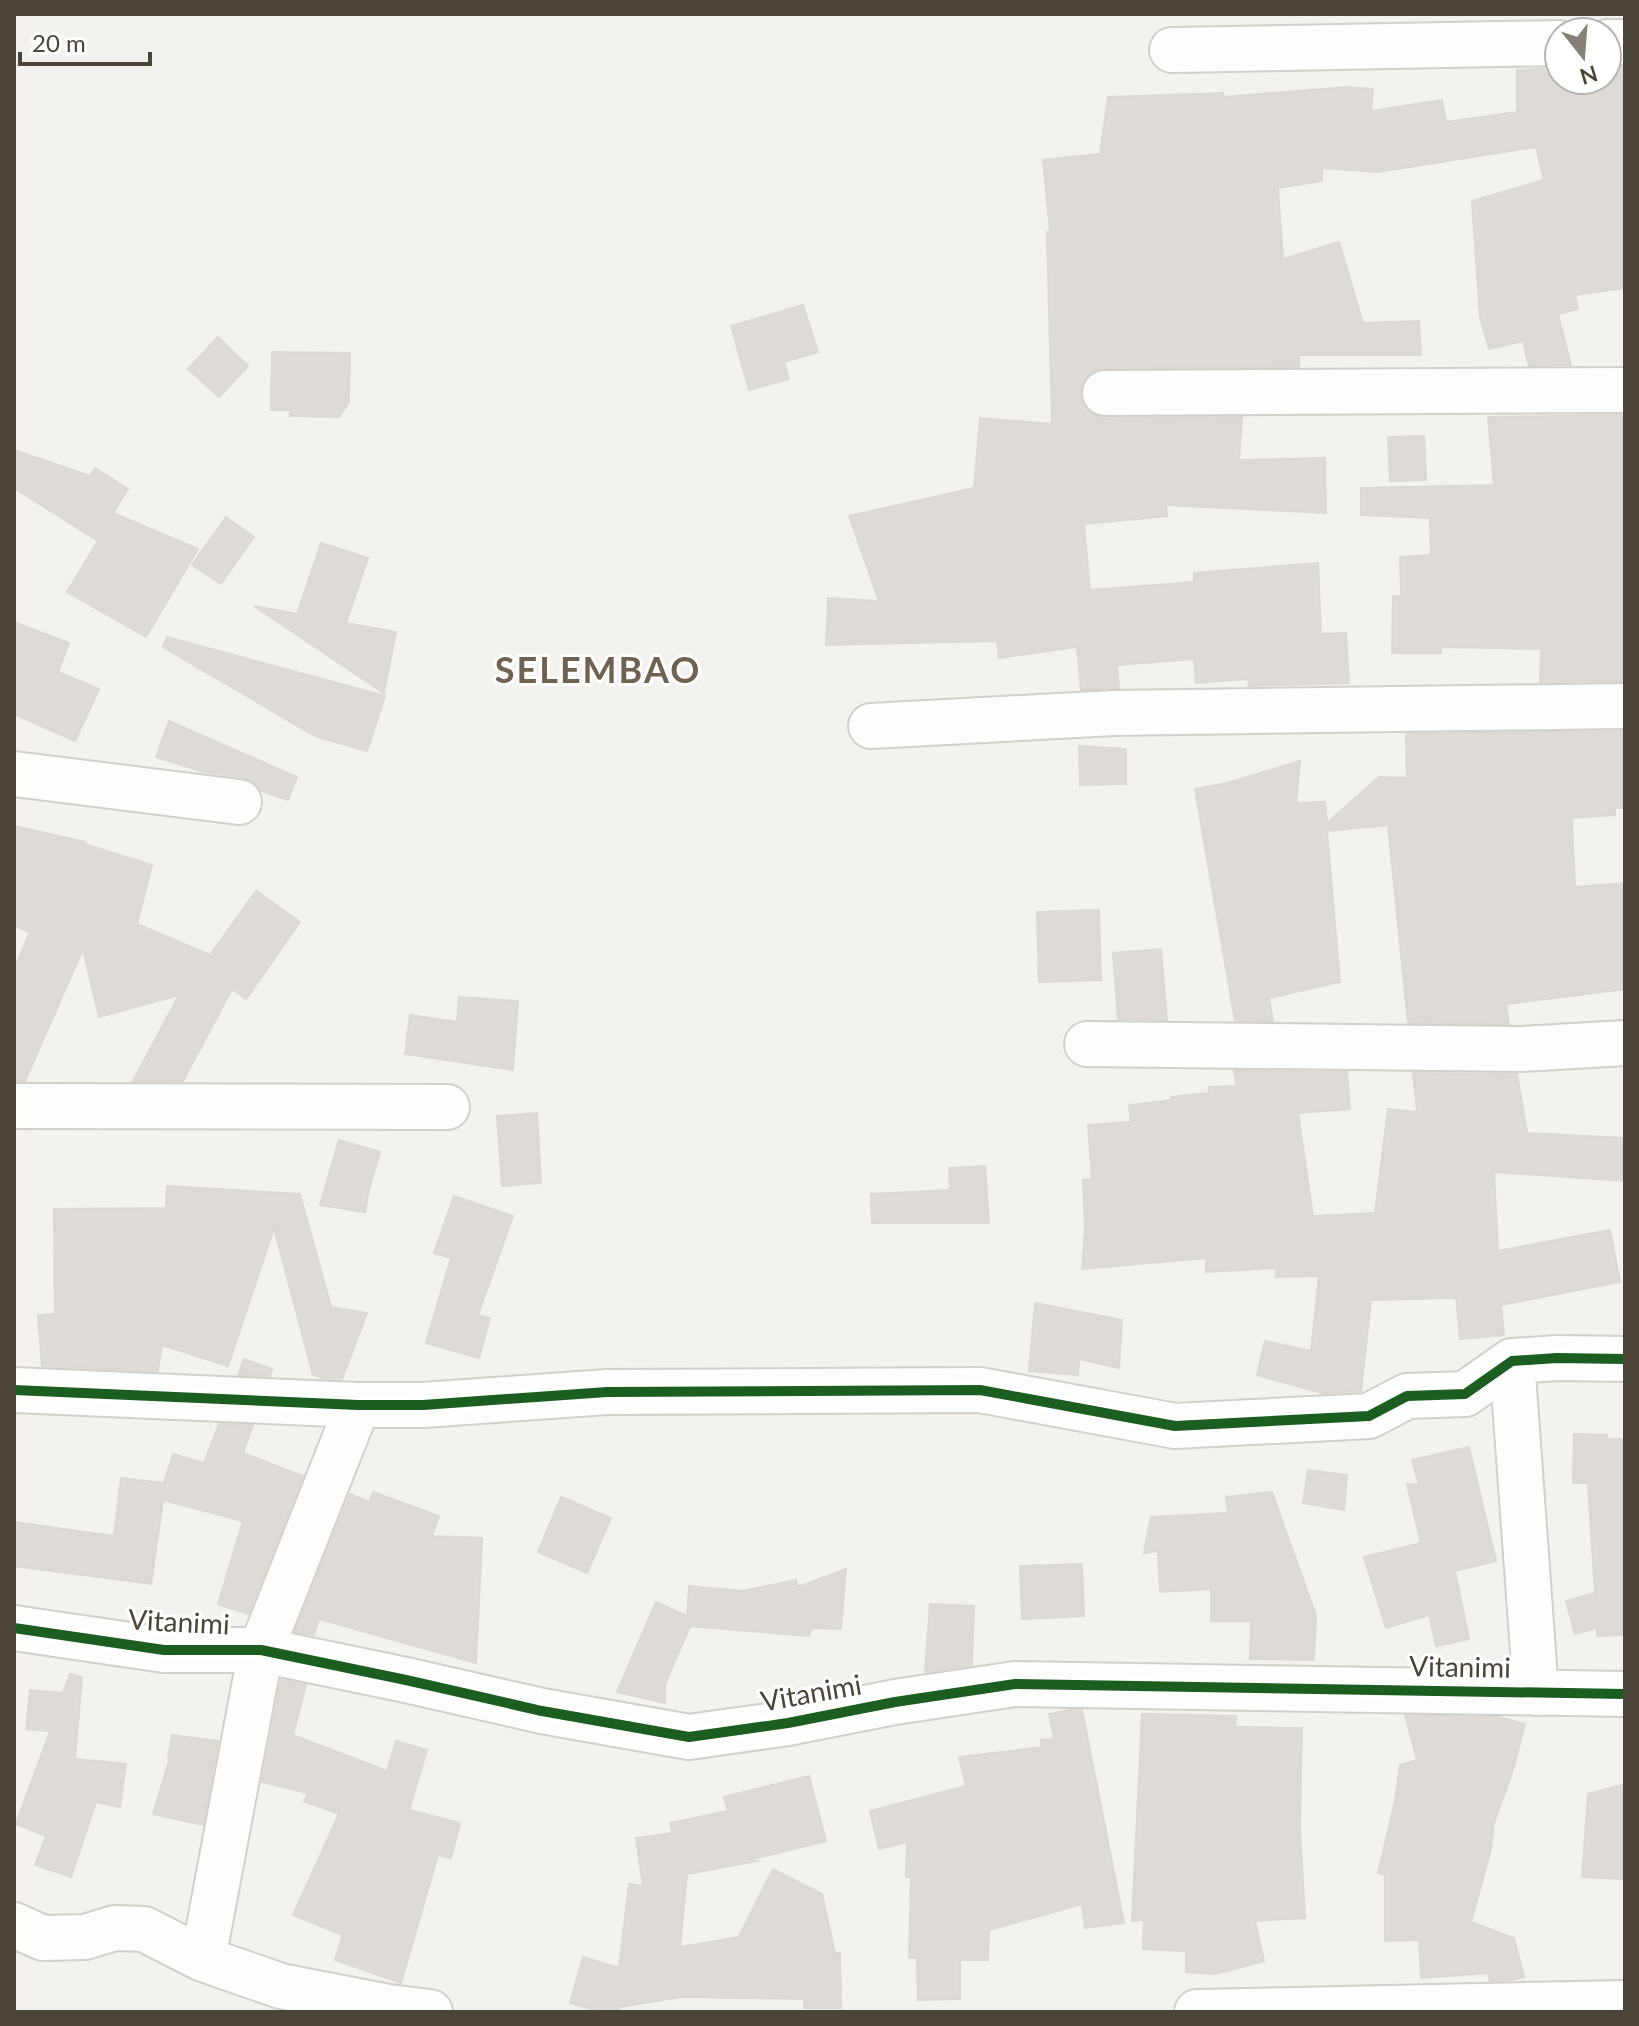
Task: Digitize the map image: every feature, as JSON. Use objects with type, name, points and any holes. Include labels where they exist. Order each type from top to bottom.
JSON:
[{"type":"street","points":[[1172,50],[1543,43]]},
{"type":"street","points":[[1105,393],[1625,390]]},
{"type":"street","points":[[871,726],[1113,713],[1625,706]]},
{"type":"street","points":[[14,774],[239,802]]},
{"type":"street","points":[[1087,1044],[1522,1049],[1625,1043]]},
{"type":"street","points":[[14,1106],[447,1107]]},
{"type":"street","points":[[14,1390],[423,1405],[607,1392],[980,1390],[1175,1426],[1369,1416],[1407,1396],[1465,1394],[1512,1361],[1625,1359]]},
{"type":"street","points":[[1512,1361],[1536,1693]]},
{"type":"street","points":[[203,1959],[261,1650],[358,1405]]},
{"type":"street","name":"Vitanimi","points":[[14,1628],[164,1650],[261,1650],[542,1711],[689,1737],[1015,1684],[1625,1694]]},
{"type":"street","points":[[14,1925],[43,1938],[85,1937],[115,1928],[144,1929],[203,1959],[281,1986],[430,2012]]},
{"type":"street","points":[[1197,2012],[1625,2003]]},
{"type":"building","points":[[1625,67],[1625,288],[1575,295],[1578,309],[1558,314],[1571,365],[1529,366],[1523,341],[1489,349],[1480,317],[1472,201],[1544,180],[1536,147],[1378,172],[1322,168],[1322,181],[1278,188],[1283,259],[1339,242],[1363,323],[1419,321],[1421,355],[1299,355],[1299,367],[1105,368],[1092,372],[1083,381],[1080,394],[1083,405],[1093,415],[1105,418],[1242,417],[1239,460],[1325,458],[1326,513],[1166,505],[1167,516],[1084,524],[1090,590],[1194,582],[1194,573],[1318,563],[1321,634],[1346,633],[1349,683],[1249,686],[1248,679],[1196,683],[1194,659],[1117,665],[1119,688],[1081,690],[1077,647],[999,658],[997,641],[826,645],[828,598],[879,601],[849,516],[974,488],[980,418],[1052,424],[1047,232],[1050,232],[1043,160],[1100,154],[1108,97],[1223,93],[1223,97],[1347,87],[1373,89],[1371,111],[1442,100],[1446,122],[1517,112],[1517,70],[1543,69],[1543,96],[1623,96]]},
{"type":"building","points":[[803,305],[818,352],[784,362],[789,379],[749,390],[731,326]]},
{"type":"building","points":[[218,337],[248,366],[219,397],[188,369]]},
{"type":"building","points":[[272,352],[350,353],[349,402],[339,417],[290,416],[290,410],[271,410]]},
{"type":"building","points":[[1625,415],[1624,681],[1540,682],[1541,649],[1441,647],[1441,653],[1392,653],[1393,596],[1401,596],[1400,557],[1431,555],[1430,518],[1361,515],[1361,488],[1494,485],[1488,417]]},
{"type":"building","points":[[1424,436],[1426,480],[1390,481],[1388,437]]},
{"type":"building","points":[[14,450],[90,476],[95,468],[128,489],[113,513],[198,549],[146,637],[67,592],[98,541],[14,488]]},
{"type":"building","points":[[226,517],[254,537],[221,584],[192,565]]},
{"type":"building","points":[[321,543],[368,558],[346,623],[396,632],[384,693],[254,606],[297,614]]},
{"type":"building","points":[[14,622],[69,643],[58,672],[99,689],[75,741],[14,714]]},
{"type":"building","points":[[167,637],[385,696],[367,751],[315,736],[163,647]]},
{"type":"building","points":[[169,721],[297,777],[288,800],[261,791],[255,783],[243,777],[204,772],[156,757]]},
{"type":"building","points":[[1622,731],[1622,736],[1625,736],[1625,808],[1615,808],[1615,815],[1572,818],[1575,887],[1625,883],[1625,989],[1506,1004],[1509,1024],[1408,1023],[1388,825],[1327,831],[1340,982],[1269,998],[1273,1021],[1235,1021],[1195,789],[1227,783],[1300,761],[1296,803],[1325,802],[1327,823],[1379,777],[1407,778],[1406,734]]},
{"type":"building","points":[[1079,746],[1126,749],[1126,784],[1080,785]]},
{"type":"building","points":[[14,826],[85,842],[152,865],[137,924],[210,955],[256,891],[300,922],[246,999],[232,989],[183,1081],[133,1081],[179,995],[99,1017],[83,949],[25,1081],[14,1081],[14,970],[30,932],[14,926]]},
{"type":"building","points":[[1099,910],[1101,980],[1039,982],[1037,912]]},
{"type":"building","points":[[1161,949],[1167,1020],[1118,1019],[1113,953]]},
{"type":"building","points":[[459,997],[518,1001],[513,1070],[405,1054],[410,1015],[457,1022]]},
{"type":"building","points":[[1234,1071],[1347,1072],[1350,1109],[1298,1113],[1313,1216],[1375,1213],[1388,1109],[1417,1112],[1413,1073],[1517,1074],[1527,1133],[1625,1138],[1625,1181],[1494,1172],[1498,1251],[1610,1230],[1620,1282],[1501,1305],[1504,1335],[1460,1339],[1456,1298],[1371,1300],[1361,1391],[1322,1393],[1257,1375],[1265,1341],[1311,1351],[1319,1276],[1276,1277],[1277,1268],[1206,1272],[1206,1258],[1082,1269],[1085,1228],[1083,1180],[1092,1179],[1088,1125],[1131,1122],[1129,1105],[1209,1093],[1209,1087],[1237,1086]]},
{"type":"building","points":[[537,1113],[541,1183],[502,1186],[497,1116]]},
{"type":"building","points":[[339,1140],[380,1152],[365,1212],[320,1205]]},
{"type":"building","points":[[985,1166],[989,1223],[872,1223],[871,1194],[950,1190],[949,1168]]},
{"type":"building","points":[[167,1186],[300,1194],[331,1307],[367,1313],[342,1379],[313,1375],[274,1228],[228,1366],[162,1345],[158,1371],[42,1366],[38,1315],[55,1314],[54,1209],[166,1208]]},
{"type":"building","points":[[454,1196],[513,1216],[478,1315],[490,1318],[479,1358],[426,1343],[451,1258],[434,1253]]},
{"type":"building","points":[[1035,1303],[1122,1320],[1119,1368],[1079,1359],[1078,1375],[1029,1371]]},
{"type":"building","points":[[244,1359],[272,1369],[270,1376],[238,1375]]},
{"type":"building","points":[[219,1424],[253,1425],[243,1453],[303,1476],[248,1614],[218,1604],[243,1521],[163,1500],[151,1584],[14,1566],[14,1522],[114,1536],[121,1478],[164,1483],[173,1454],[204,1463]]},
{"type":"building","points":[[1574,1434],[1625,1439],[1625,1635],[1597,1636],[1597,1628],[1575,1634],[1566,1601],[1595,1593],[1588,1483],[1573,1483]]},
{"type":"building","points":[[1469,1447],[1496,1561],[1455,1571],[1469,1639],[1436,1646],[1429,1615],[1386,1628],[1364,1557],[1421,1543],[1407,1484],[1419,1485],[1412,1460]]},
{"type":"building","points":[[1308,1470],[1347,1475],[1344,1510],[1303,1503]]},
{"type":"building","points":[[373,1492],[439,1516],[432,1536],[482,1538],[476,1663],[319,1619],[314,1635],[295,1632],[350,1494],[369,1502]]},
{"type":"building","points":[[1272,1492],[1316,1616],[1314,1660],[1250,1659],[1251,1621],[1211,1621],[1211,1589],[1160,1592],[1158,1551],[1144,1553],[1151,1517],[1228,1513],[1226,1497]]},
{"type":"building","points":[[561,1497],[611,1518],[587,1573],[538,1552]]},
{"type":"building","points":[[1082,1564],[1084,1616],[1022,1619],[1020,1566]]},
{"type":"building","points":[[846,1569],[841,1629],[812,1628],[809,1636],[690,1626],[665,1684],[665,1703],[617,1692],[656,1602],[687,1616],[689,1586],[743,1591],[796,1580],[798,1587]]},
{"type":"building","points":[[930,1604],[974,1606],[972,1665],[925,1672]]},
{"type":"building","points":[[70,1674],[82,1677],[75,1759],[126,1764],[120,1807],[96,1802],[71,1877],[35,1865],[46,1836],[16,1824],[50,1731],[26,1729],[30,1690],[63,1693]]},
{"type":"building","points":[[281,1680],[306,1685],[293,1735],[387,1771],[396,1741],[427,1750],[409,1810],[460,1823],[451,1858],[438,1855],[401,1983],[335,1960],[343,1935],[293,1915],[339,1814],[304,1801],[308,1793],[262,1782]]},
{"type":"building","points":[[1082,1710],[1124,1923],[1085,1928],[1082,1904],[989,1930],[988,1960],[960,1960],[960,1999],[918,2000],[917,1958],[909,1958],[911,1877],[906,1877],[907,1842],[879,1849],[870,1811],[966,1786],[959,1757],[1042,1747],[1041,1740],[1054,1739],[1049,1714]]},
{"type":"building","points":[[1142,1714],[1236,1716],[1235,1727],[1302,1728],[1300,1830],[1305,1918],[1255,1921],[1264,1961],[1215,1974],[1186,1972],[1186,1951],[1143,1949],[1144,1920],[1132,1921]]},
{"type":"building","points":[[1405,1715],[1498,1717],[1525,1724],[1494,1823],[1491,1849],[1471,1922],[1514,1938],[1524,1977],[1490,1981],[1488,1973],[1421,1978],[1419,1940],[1385,1941],[1385,1875],[1378,1873],[1400,1765],[1417,1760]]},
{"type":"building","points":[[172,1735],[218,1741],[203,1825],[153,1814],[170,1758]]},
{"type":"building","points":[[809,1776],[826,1841],[753,1859],[758,1861],[687,1874],[680,1947],[739,1937],[773,1869],[822,1894],[835,1953],[840,1953],[841,2008],[804,2008],[804,1999],[681,1997],[620,2007],[619,2012],[602,2012],[570,2003],[583,1957],[619,1968],[629,1884],[643,1886],[636,1838],[672,1833],[670,1823],[728,1811],[724,1797]]},
{"type":"building","points":[[1625,1784],[1625,1879],[1582,1877],[1588,1794]]},
{"type":"cycle path","points":[[14,1390],[358,1405],[423,1405],[607,1392],[980,1390],[1175,1426],[1369,1416],[1407,1396],[1465,1394],[1512,1361],[1625,1359]]},
{"type":"cycle path","points":[[14,1628],[164,1650],[261,1650],[542,1711],[689,1737],[1015,1684],[1625,1694]]},
{"type":"district","name":"SELEMBAO","points":[[598,670]]}]
